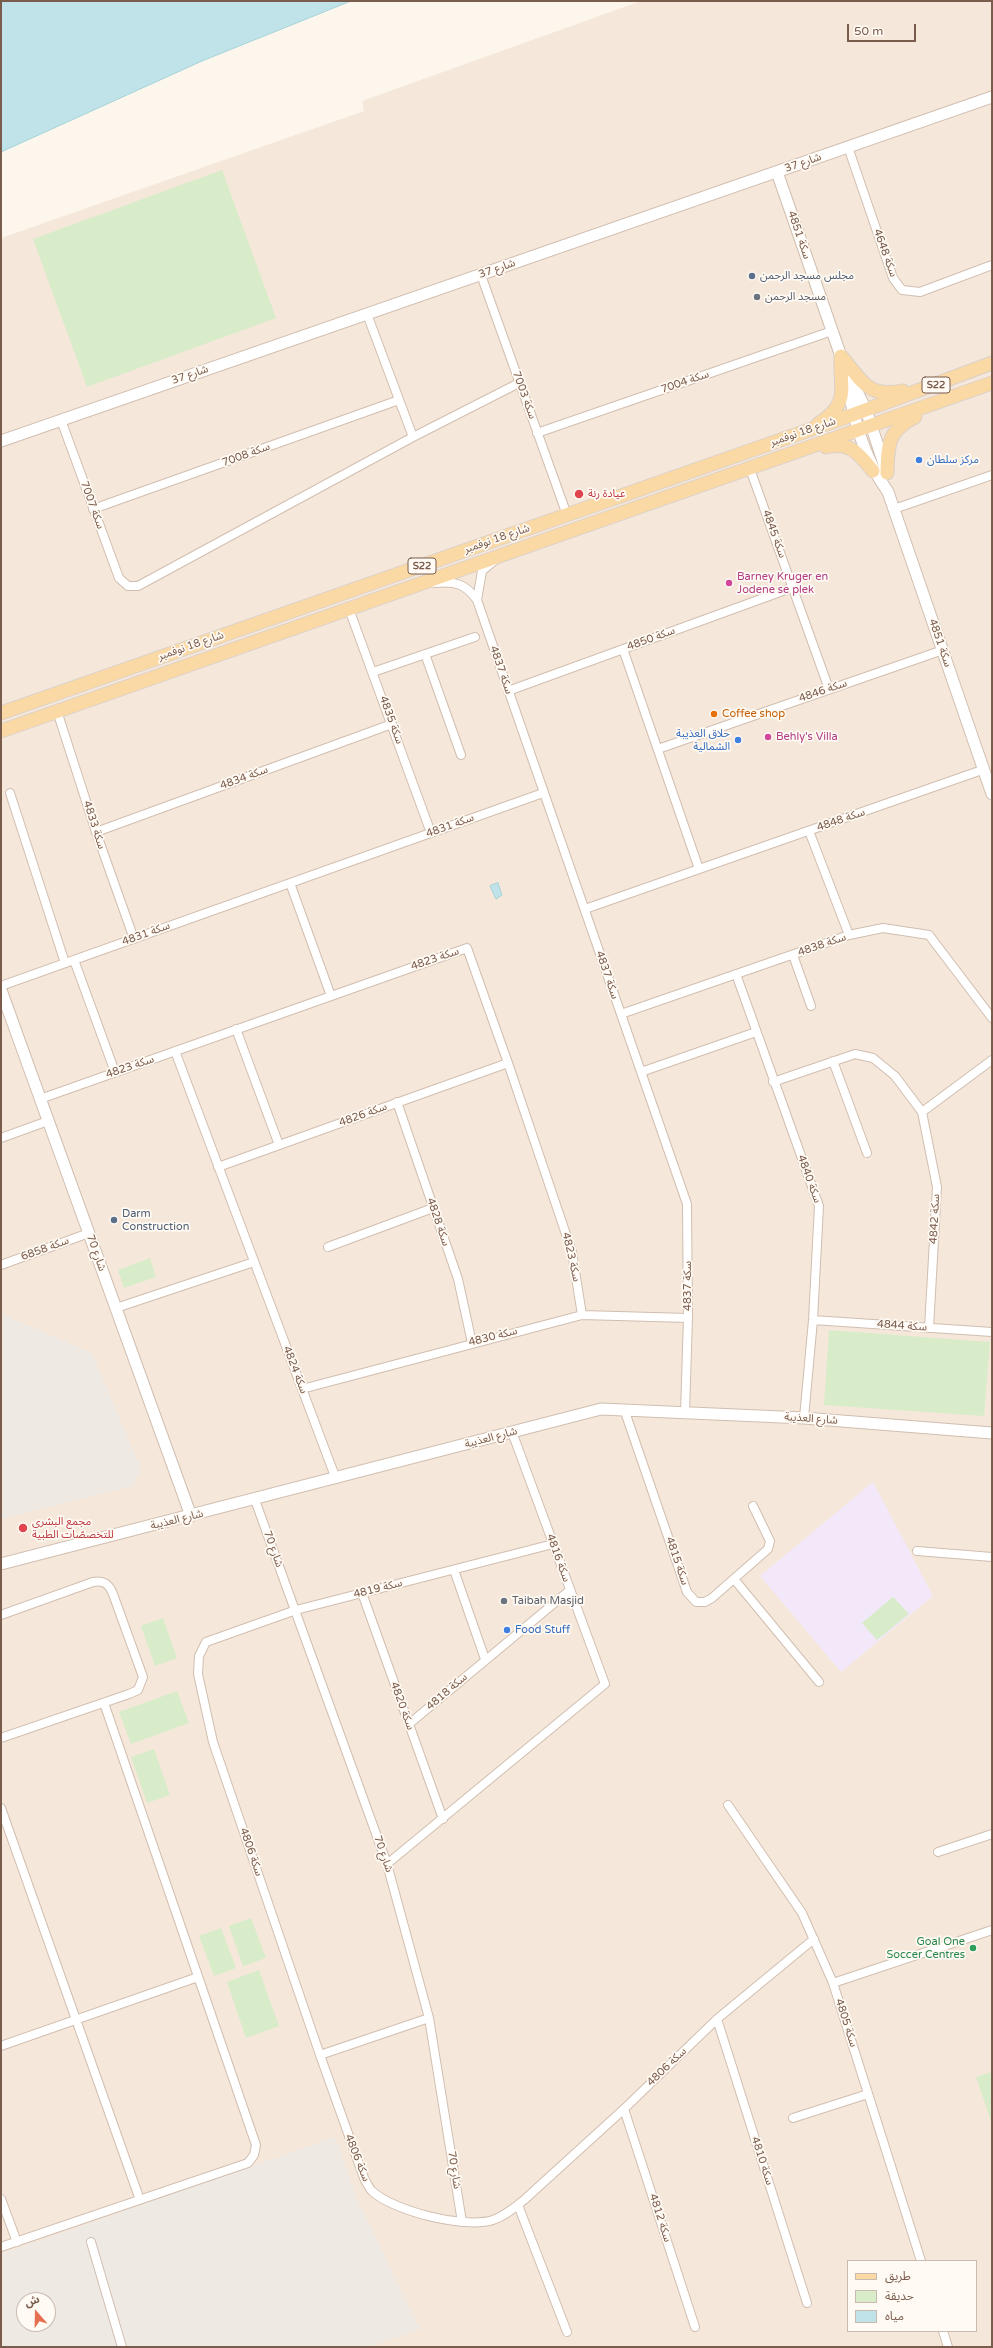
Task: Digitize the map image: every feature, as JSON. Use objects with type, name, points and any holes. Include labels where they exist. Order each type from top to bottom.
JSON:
[{"type":"main road","points":[[842,361],[863,385],[874,390],[889,393],[938,384]]},
{"type":"main road","points":[[806,431],[827,418],[838,404],[843,392],[842,361]]},
{"type":"main road","name":"شارع 18 نوفمبر","points":[[1,713],[852,415],[992,363]]},
{"type":"main road","name":"شارع 18 نوفمبر","points":[[1,731],[750,470],[992,383]]},
{"type":"main road","points":[[887,473],[891,436],[905,422],[948,400]]},
{"type":"main road","points":[[791,455],[829,446],[848,447],[855,449],[873,471]]},
{"type":"street","name":"شارع 37","points":[[1,440],[992,97]]},
{"type":"street","name":"سكة 4648","points":[[848,147],[893,278],[902,290],[920,292],[992,265]]},
{"type":"street","name":"سكة 4851","points":[[777,172],[842,361],[866,410],[872,427],[887,473],[888,492]]},
{"type":"street","name":"سكة 7003","points":[[481,275],[567,515]]},
{"type":"street","points":[[367,314],[413,437],[519,383]]},
{"type":"street","name":"سكة 7004","points":[[537,433],[832,331]]},
{"type":"street","name":"سكة 4851","points":[[842,361],[852,415],[873,471],[888,492],[982,770],[992,794]]},
{"type":"street","name":"سكة 7008","points":[[93,509],[399,400]]},
{"type":"street","name":"سكة 7007","points":[[61,420],[119,578],[128,586],[138,586],[413,437]]},
{"type":"street","name":"سكة 4845","points":[[750,470],[794,588],[829,689]]},
{"type":"street","points":[[894,509],[992,475]]},
{"type":"street","name":"سكة 4837","points":[[500,556],[482,571],[477,600],[687,1204],[688,1318],[684,1413]]},
{"type":"street","points":[[420,585],[444,582],[460,583],[471,591],[477,600]]},
{"type":"street","name":"سكة 4850","points":[[508,691],[794,588]]},
{"type":"street","name":"سكة 4835","points":[[349,609],[431,832]]},
{"type":"street","points":[[373,672],[475,637]]},
{"type":"street","points":[[623,649],[699,869]]},
{"type":"street","name":"سكة 4846","points":[[658,749],[942,650]]},
{"type":"street","points":[[425,654],[461,755]]},
{"type":"street","name":"سكة 4833","points":[[57,711],[96,832],[134,939]]},
{"type":"street","name":"سكة 4834","points":[[96,832],[392,724]]},
{"type":"street","name":"سكة 4848","points":[[585,909],[982,770]]},
{"type":"street","points":[[10,793],[65,963]]},
{"type":"street","name":"سكة 4831","points":[[1,986],[543,793]]},
{"type":"street","points":[[809,831],[849,935]]},
{"type":"street","points":[[290,883],[331,996]]},
{"type":"street","name":"سكة 4838","points":[[620,1014],[849,935],[883,928],[929,935],[992,1018]]},
{"type":"street","name":"سكة 4823","points":[[40,1099],[467,948],[508,1063],[572,1252],[582,1315]]},
{"type":"street","points":[[793,955],[811,1006]]},
{"type":"street","points":[[74,960],[115,1072]]},
{"type":"street","name":"سكة 4840","points":[[736,974],[773,1082],[819,1206],[813,1320],[804,1418]]},
{"type":"street","name":"شارع 70","points":[[1,990],[191,1516]]},
{"type":"street","points":[[236,1029],[279,1145]]},
{"type":"street","points":[[641,1072],[756,1032]]},
{"type":"street","name":"سكة 4824","points":[[175,1051],[336,1479]]},
{"type":"street","name":"سكة 4842","points":[[773,1082],[855,1054],[873,1058],[894,1076],[922,1112],[937,1186],[929,1328]]},
{"type":"street","points":[[922,1112],[992,1060]]},
{"type":"street","points":[[833,1061],[867,1154]]},
{"type":"street","name":"سكة 4826","points":[[218,1167],[508,1063]]},
{"type":"street","name":"سكة 4828","points":[[397,1102],[458,1280],[472,1343]]},
{"type":"street","points":[[1,1138],[48,1121]]},
{"type":"street","points":[[328,1247],[433,1208]]},
{"type":"street","name":"سكة 6858","points":[[1,1265],[89,1233]]},
{"type":"street","points":[[116,1308],[254,1262]]},
{"type":"street","name":"سكة 4830","points":[[302,1389],[582,1315],[688,1318]]},
{"type":"street","name":"سكة 4844","points":[[813,1320],[992,1332]]},
{"type":"street","name":"شارع العذيبة","points":[[1,1564],[255,1500],[601,1409],[804,1418],[992,1433]]},
{"type":"street","name":"سكة 4815","points":[[624,1409],[687,1592],[696,1602],[708,1600],[768,1549],[770,1541],[753,1506]]},
{"type":"street","name":"سكة 4816","points":[[443,1818],[605,1684],[512,1432]]},
{"type":"street","name":"شارع 70","points":[[255,1500],[387,1864],[429,2018],[462,2222]]},
{"type":"street","name":"سكة 4819","points":[[206,1642],[296,1610],[553,1544]]},
{"type":"street","points":[[917,1551],[992,1557]]},
{"type":"street","points":[[454,1570],[485,1659]]},
{"type":"street","points":[[734,1579],[819,1682]]},
{"type":"street","points":[[1,1615],[93,1582],[100,1581],[106,1583],[113,1594],[143,1677],[138,1690],[1,1738]]},
{"type":"street","name":"سكة 4818","points":[[409,1724],[485,1659],[570,1590]]},
{"type":"street","name":"سكة 4820","points":[[362,1593],[443,1818]]},
{"type":"street","name":"سكة 4806","points":[[206,1642],[199,1656],[198,1674],[213,1742],[320,2055],[364,2178],[372,2191],[382,2198],[413,2211],[433,2217],[462,2222],[492,2220],[518,2205],[624,2109],[716,2019],[814,1939]]},
{"type":"street","points":[[1,2247],[248,2163],[254,2155],[256,2145],[104,1703]]},
{"type":"street","name":"سكة 4805","points":[[728,1805],[802,1914],[833,1983],[921,2260]]},
{"type":"street","points":[[1,1808],[140,2200]]},
{"type":"street","points":[[387,1864],[443,1818]]},
{"type":"street","points":[[938,1852],[992,1834]]},
{"type":"street","points":[[833,1983],[992,1930]]},
{"type":"street","points":[[1,2046],[198,1977]]},
{"type":"street","points":[[320,2055],[429,2018]]},
{"type":"street","name":"سكة 4810","points":[[716,2019],[806,2303]]},
{"type":"street","points":[[793,2118],[868,2094]]},
{"type":"street","name":"سكة 4812","points":[[624,2109],[695,2327]]},
{"type":"street","points":[[1,2199],[16,2242]]},
{"type":"street","points":[[518,2205],[567,2332]]},
{"type":"street","points":[[91,2242],[122,2347]]},
{"type":"street","points":[[943,2332],[948,2347]]},
{"type":"shaded area","points":[[641,1],[992,1],[992,2347],[1,2347],[1,238],[364,111],[362,101]]},
{"type":"shaded area","points":[[1,1314],[92,1353],[141,1469],[133,1486],[1,1519]]},
{"type":"shaded area","points":[[873,1482],[933,1596],[841,1672],[760,1576]]},
{"type":"shaded area","points":[[335,2137],[358,2201],[420,2329],[370,2347],[1,2347],[1,2254]]},
{"type":"green space","points":[[222,170],[276,318],[87,387],[33,239]]},
{"type":"green space","points":[[150,1258],[156,1277],[124,1288],[118,1270]]},
{"type":"green space","points":[[829,1330],[990,1342],[984,1416],[824,1405]]},
{"type":"green space","points":[[893,1597],[909,1614],[877,1640],[862,1623]]},
{"type":"green space","points":[[163,1618],[177,1658],[155,1666],[141,1626]]},
{"type":"green space","points":[[177,1691],[189,1723],[131,1744],[119,1712]]},
{"type":"green space","points":[[154,1749],[170,1795],[147,1803],[131,1757]]},
{"type":"green space","points":[[251,1918],[266,1958],[243,1966],[229,1926]]},
{"type":"green space","points":[[221,1928],[236,1968],[214,1976],[199,1936]]},
{"type":"green space","points":[[259,1970],[279,2026],[246,2038],[227,1982]]},
{"type":"green space","points":[[992,2072],[992,2124],[976,2077]]},
{"type":"water","points":[[1,1],[351,1],[202,61],[1,152]]},
{"type":"water","points":[[498,883],[502,895],[496,899],[490,886]]},
{"type":"place","name":"مجلس مسجد الرحمن","points":[[752,276]]},
{"type":"place","name":"مسجد الرحمن","points":[[757,297]]},
{"type":"place","name":"مركز سلطان","points":[[919,460]]},
{"type":"place","name":"عيادة رنة","points":[[579,494]]},
{"type":"place","name":"Barney Kruger en Jodene se plek","points":[[729,583]]},
{"type":"place","name":"Coffee shop","points":[[714,714]]},
{"type":"place","name":"Behly's Villa","points":[[768,737]]},
{"type":"place","name":"حلاق العذيبة الشمالية","points":[[738,740]]},
{"type":"place","name":"Darm Construction","points":[[114,1220]]},
{"type":"place","name":"مجمع البشرى للتخصصّات الطبية","points":[[23,1528]]},
{"type":"place","name":"Taibah Masjid","points":[[504,1601]]},
{"type":"place","name":"Food Stuff","points":[[507,1630]]},
{"type":"place","name":"Goal One Soccer Centres","points":[[973,1948]]}]
